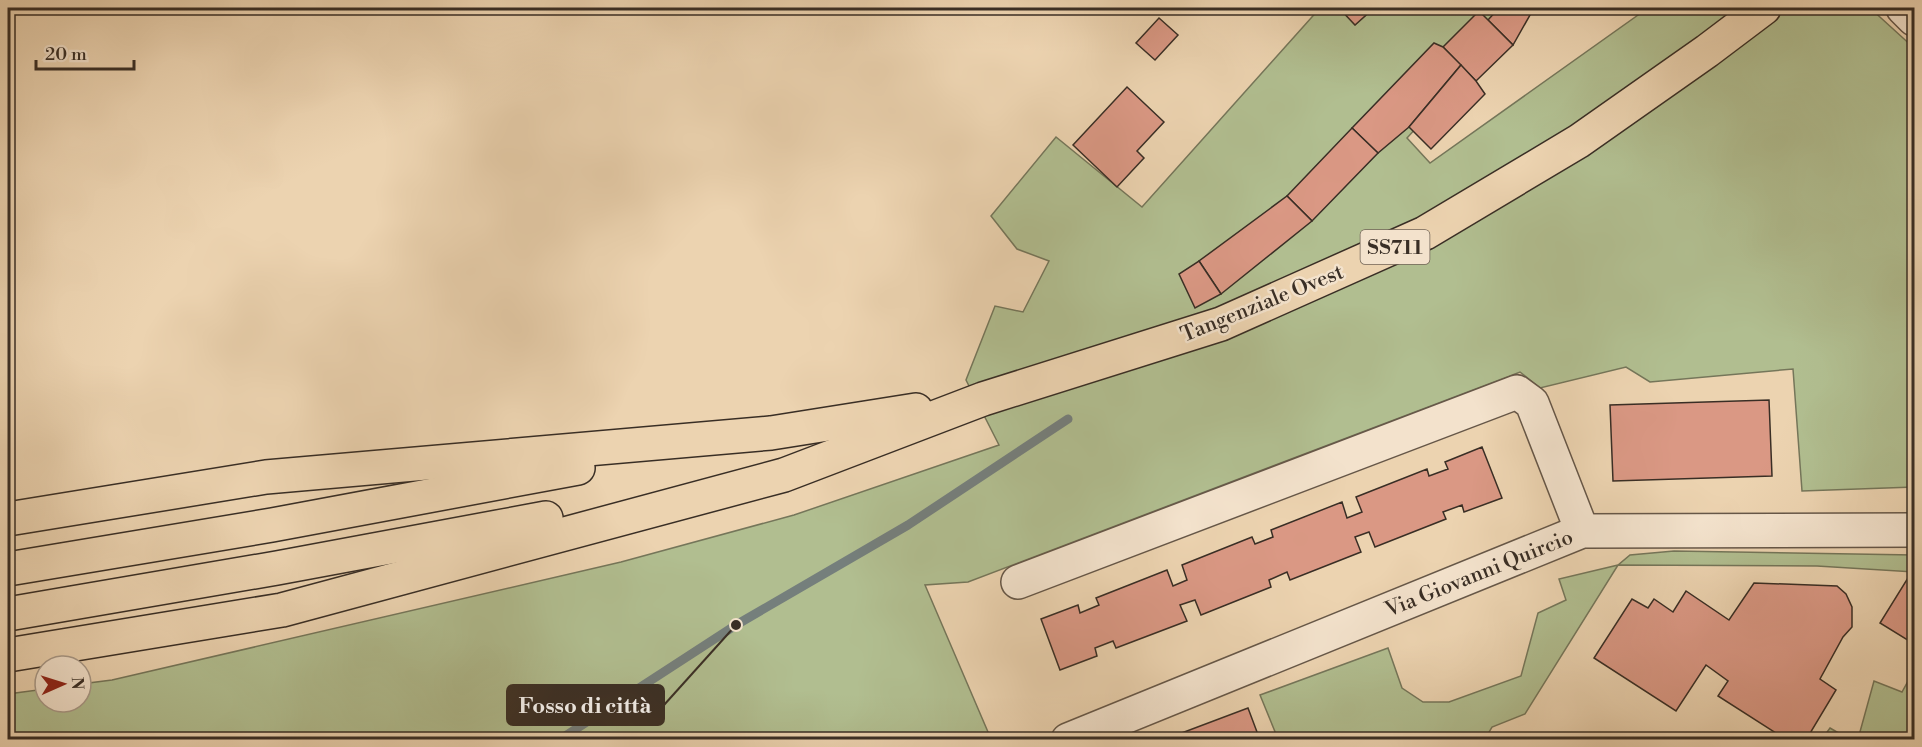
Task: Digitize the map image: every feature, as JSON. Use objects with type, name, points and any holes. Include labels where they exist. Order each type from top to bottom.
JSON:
[{"type":"main road","name":"Tangenziale Ovest","points":[[982,399],[1221,324],[1425,233],[1579,141],[1764,8]]},
{"type":"main road","points":[[8,569],[272,525],[771,433],[982,399]]},
{"type":"main road","points":[[8,655],[282,610],[784,475],[982,399]]},
{"type":"main road","points":[[8,519],[266,477],[771,433]]},
{"type":"main road","points":[[8,614],[277,568],[784,475]]},
{"type":"street","points":[[1903,8],[1914,19]]},
{"type":"street","points":[[1018,582],[1517,392],[1532,403],[1582,531]]},
{"type":"street","name":"Via Giovanni Quircio","points":[[1068,740],[1582,531],[1914,530]]},
{"type":"green space","points":[[1320,8],[1339,8],[1355,25],[1374,8],[1526,8],[1407,138],[1430,163],[1648,8],[1870,8],[1914,48],[1914,487],[1802,491],[1793,369],[1650,382],[1626,367],[1540,388],[1520,372],[968,582],[925,585],[991,739],[8,740],[8,694],[33,691],[33,714],[93,714],[93,682],[112,680],[621,562],[794,515],[999,445],[966,380],[995,306],[1023,312],[1049,261],[1017,249],[991,216],[1056,137],[1142,207]]},
{"type":"green space","points":[[1674,551],[1914,555],[1914,572],[1817,566],[1618,565],[1630,555]]},
{"type":"green space","points":[[1618,565],[1525,714],[1492,727],[1485,739],[1278,739],[1260,695],[1388,648],[1402,688],[1423,702],[1449,702],[1521,676],[1538,613],[1566,600],[1559,579]]},
{"type":"green space","points":[[1914,670],[1914,739],[1858,739],[1874,681],[1902,692]]},
{"type":"green space","points":[[1830,728],[1849,739],[1822,739]]},
{"type":"building","points":[[1339,8],[1374,8],[1355,25]]},
{"type":"building","points":[[1499,8],[1534,8],[1513,45],[1488,20]]},
{"type":"building","points":[[1479,11],[1513,45],[1476,81],[1443,47]]},
{"type":"building","points":[[1159,18],[1178,35],[1155,60],[1136,43]]},
{"type":"building","points":[[1434,43],[1443,47],[1461,65],[1409,127],[1378,153],[1352,128]]},
{"type":"building","points":[[1461,65],[1485,94],[1431,149],[1409,127]]},
{"type":"building","points":[[1127,87],[1164,122],[1137,151],[1144,158],[1117,187],[1073,145]]},
{"type":"building","points":[[1352,128],[1378,153],[1312,221],[1287,196]]},
{"type":"building","points":[[1287,196],[1312,221],[1221,294],[1199,261]]},
{"type":"building","points":[[1199,261],[1221,294],[1195,308],[1179,274]]},
{"type":"building","points":[[1769,400],[1772,476],[1613,481],[1610,405]]},
{"type":"building","points":[[1482,447],[1502,498],[1464,512],[1462,505],[1443,512],[1446,519],[1375,547],[1369,532],[1355,537],[1361,552],[1290,580],[1287,572],[1269,580],[1271,587],[1201,615],[1195,600],[1180,605],[1187,621],[1116,648],[1113,641],[1095,648],[1097,656],[1060,670],[1041,619],[1078,605],[1080,613],[1099,605],[1096,598],[1167,570],[1173,586],[1187,580],[1182,565],[1252,537],[1255,544],[1273,537],[1271,530],[1342,502],[1347,518],[1362,512],[1356,497],[1427,469],[1429,476],[1448,469],[1445,462]]},
{"type":"building","points":[[1911,573],[1914,575],[1914,644],[1880,623]]},
{"type":"building","points":[[1754,583],[1837,586],[1846,594],[1852,607],[1852,627],[1843,637],[1820,679],[1836,690],[1806,740],[1787,740],[1718,696],[1728,681],[1706,665],[1676,711],[1594,658],[1632,599],[1648,608],[1654,599],[1673,612],[1686,591],[1729,620]]},
{"type":"building","points":[[1248,708],[1260,740],[1163,740]]},
{"type":"waterway","points":[[559,740],[736,625],[908,525],[1068,419]]},
{"type":"place","name":"Fosso di città","points":[[736,625]]}]
